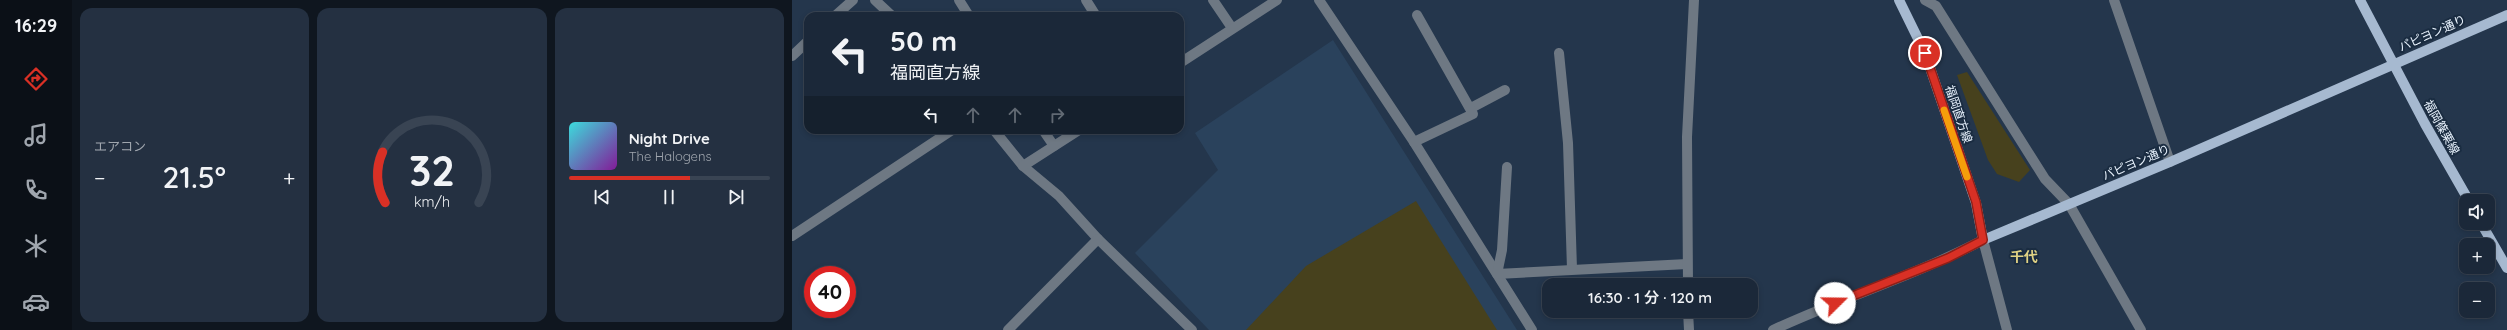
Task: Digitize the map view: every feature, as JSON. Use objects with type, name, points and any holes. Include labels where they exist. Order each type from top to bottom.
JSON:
[{"type":"main road","name":"福岡直方線","points":[[1899,0],[1925,53],[1976,202],[1983,240]]},
{"type":"main road","points":[[2360,0],[2395,64]]},
{"type":"main road","name":"パピヨン通り","points":[[1983,240],[2170,162],[2507,15]]},
{"type":"main road","name":"福岡篠栗線","points":[[2395,64],[2425,124],[2465,194]]},
{"type":"main road","points":[[2485,230],[2507,268]]},
{"type":"street","points":[[839,12],[852,0]]},
{"type":"street","points":[[875,0],[888,12]]},
{"type":"street","points":[[959,0],[966,12]]},
{"type":"street","points":[[1086,0],[1094,12]]},
{"type":"street","points":[[1213,0],[1232,28]]},
{"type":"street","points":[[1184,61],[1232,28],[1277,0]]},
{"type":"street","points":[[1319,0],[1414,142],[1532,330]]},
{"type":"street","points":[[1688,278],[1687,137],[1694,0]]},
{"type":"street","points":[[1925,0],[1936,6],[2045,179],[2069,204],[2140,330]]},
{"type":"street","points":[[2114,0],[2170,162]]},
{"type":"street","points":[[1414,142],[1473,114],[1471,108],[1417,15]]},
{"type":"street","points":[[792,56],[804,45]]},
{"type":"street","points":[[1559,53],[1568,143],[1572,269]]},
{"type":"street","points":[[1471,108],[1505,90]]},
{"type":"street","points":[[792,236],[946,134]]},
{"type":"street","points":[[997,134],[1023,166],[1059,196],[1098,239],[1192,330]]},
{"type":"street","points":[[1046,134],[1054,146]]},
{"type":"street","points":[[1023,166],[1073,134]]},
{"type":"street","points":[[1497,274],[1502,250],[1507,167]]},
{"type":"street","points":[[1008,330],[1098,239]]},
{"type":"street","points":[[1983,240],[2007,330]]},
{"type":"street","name":"パピヨン通り","points":[[1773,330],[1821,308],[1948,258],[1983,240]]},
{"type":"street","points":[[1497,274],[1687,264]]},
{"type":"street","points":[[1688,318],[1689,330]]},
{"type":"shaded area","points":[[1333,40],[1517,330],[1209,330],[1135,253],[1218,170],[1195,133]]},
{"type":"shaded area","points":[[1967,72],[2030,170],[2019,182],[1997,174],[1988,160],[1957,75]]},
{"type":"shaded area","points":[[1416,201],[1497,330],[1246,330],[1306,266]]},
{"type":"slow traffic","points":[[1944,110],[1967,177]]},
{"type":"district","name":"千代","points":[[2024,257]]},
{"type":"route","points":[[1835,303],[1948,258],[1983,240],[1976,202],[1925,53]]}]
